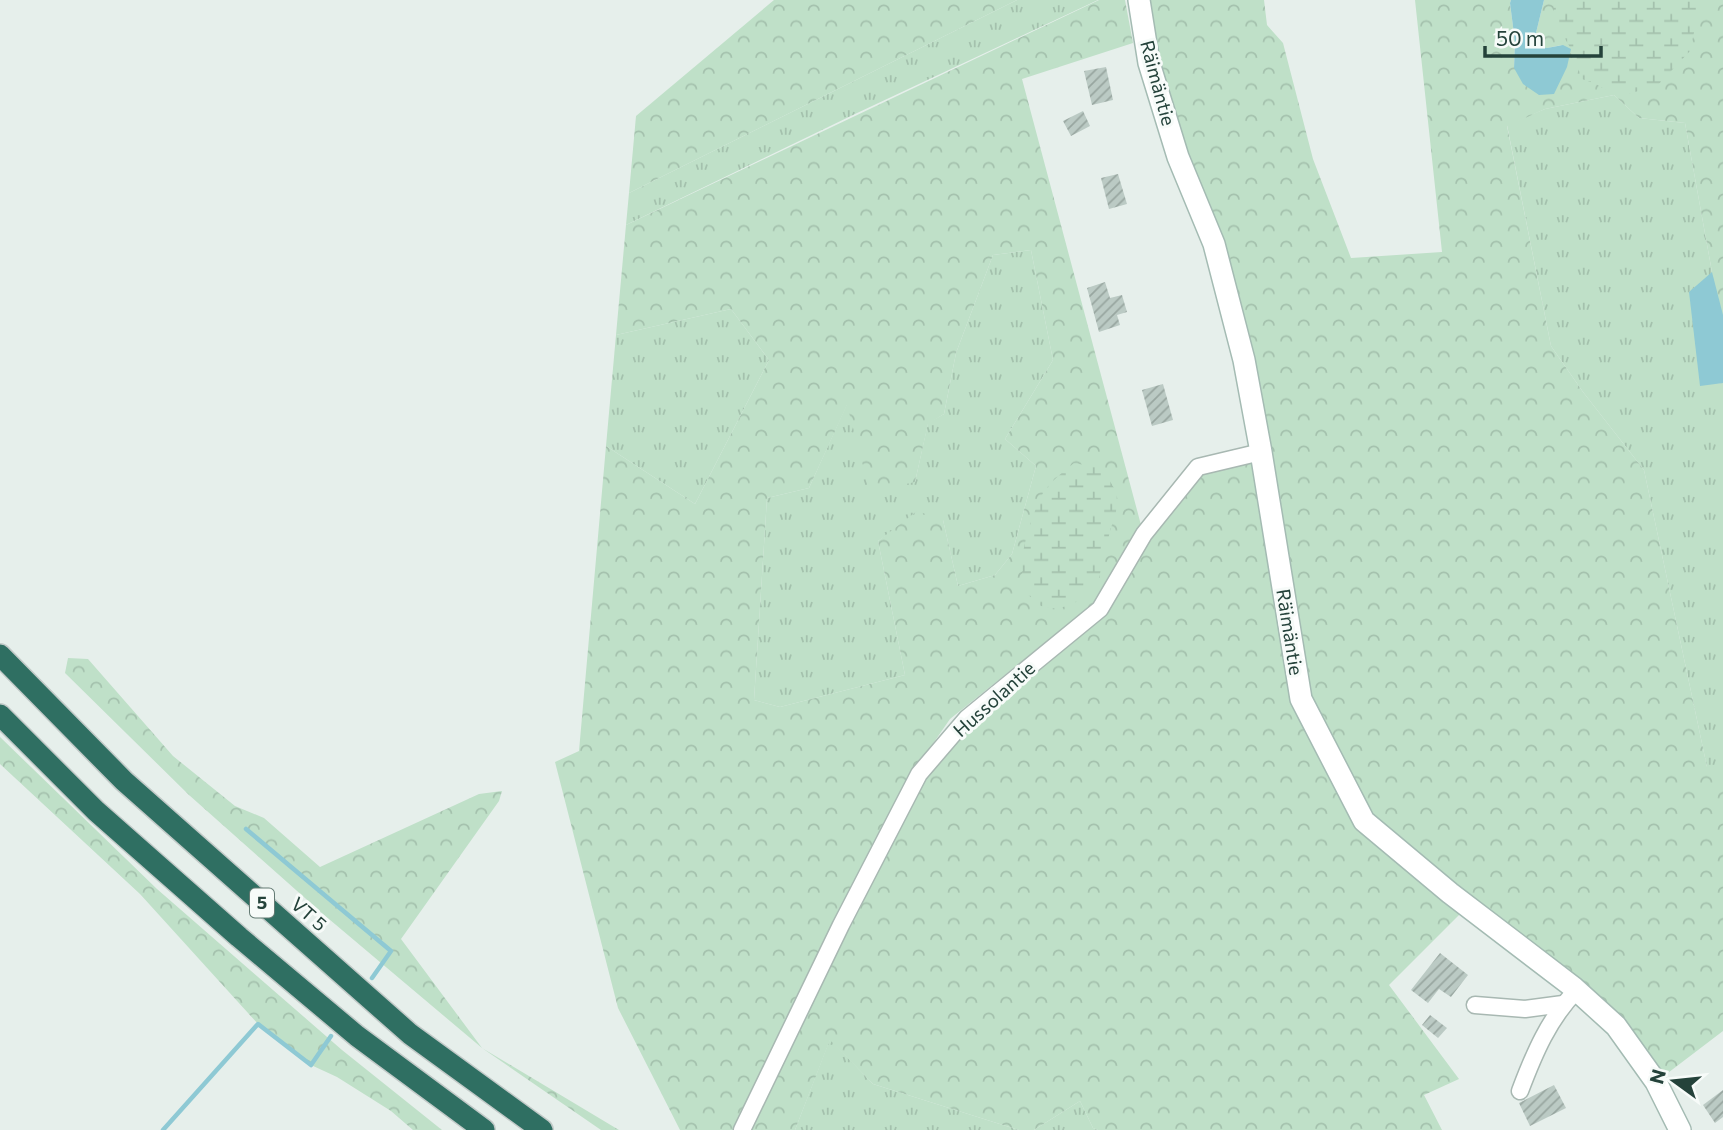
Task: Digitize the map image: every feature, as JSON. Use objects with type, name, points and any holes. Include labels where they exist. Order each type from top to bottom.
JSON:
[{"type":"highway","name":"VT 5","points":[[0,655],[124,781],[410,1034],[542,1130]]},
{"type":"highway","name":"5","points":[[0,715],[96,811],[239,937],[357,1036],[484,1130]]},
{"type":"street","name":"Räimäntie","points":[[1139,0],[1149,63],[1178,157],[1214,244],[1244,360],[1301,699],[1364,821],[1570,997],[1616,1026],[1656,1082],[1680,1130]]},
{"type":"street","name":"Hussolantie","points":[[742,1130],[841,926],[919,774],[967,718],[1100,608],[1144,534],[1198,467],[1261,452]]},
{"type":"street","points":[[1475,1005],[1525,1009],[1570,997]]},
{"type":"street","points":[[1520,1091],[1537,1047],[1570,997]]},
{"type":"green space","points":[[774,0],[1017,0],[629,193],[636,116]]},
{"type":"green space","points":[[1017,0],[1098,0],[626,225],[629,193]]},
{"type":"green space","points":[[1099,0],[1125,0],[1133,43],[1022,79],[1141,525],[1096,602],[950,719],[914,771],[739,1130],[680,1130],[618,1008],[555,762],[579,751],[606,446],[695,504],[769,360],[731,309],[616,335],[626,225]],"holes":[[[1031,250],[1053,360],[1005,439],[1036,466],[1012,554],[995,575],[958,586],[943,520],[917,511],[878,541],[905,675],[780,707],[754,700],[767,498],[809,488],[847,405],[870,492],[915,482],[928,424],[944,414],[956,353],[993,255]]]},
{"type":"green space","points":[[1139,0],[1264,0],[1267,25],[1283,43],[1313,159],[1351,258],[1442,252],[1415,0],[1511,0],[1515,42],[1514,68],[1562,45],[1537,47],[1535,37],[1544,0],[1723,0],[1723,383],[1700,386],[1689,292],[1712,272],[1685,123],[1639,118],[1614,95],[1545,109],[1507,126],[1551,346],[1644,470],[1707,767],[1723,767],[1723,1031],[1656,1082],[1616,1026],[1468,906],[1389,985],[1459,1079],[1424,1095],[1442,1130],[1098,1130],[1093,1128],[1080,1101],[1034,1130],[1019,1130],[873,1084],[830,1040],[795,1130],[742,1130],[919,774],[967,718],[1100,609],[1198,467],[1261,452]]},
{"type":"green space","points":[[1554,0],[1701,0],[1690,51],[1657,86],[1614,95],[1582,79],[1571,49],[1553,22]]},
{"type":"green space","points":[[1614,95],[1639,118],[1685,123],[1712,272],[1700,385],[1723,383],[1723,767],[1707,767],[1644,470],[1551,346],[1507,125],[1545,109]]},
{"type":"green space","points":[[1031,250],[1053,360],[1005,439],[1036,466],[1012,554],[995,575],[958,586],[943,520],[897,528],[878,541],[905,675],[780,707],[754,700],[767,498],[809,488],[847,404],[915,482],[928,423],[944,414],[956,353],[993,255]]},
{"type":"green space","points":[[731,309],[769,360],[695,504],[606,446],[616,335]]},
{"type":"green space","points":[[1074,463],[1095,467],[1108,478],[1117,493],[1116,512],[1099,578],[1076,602],[1058,609],[1041,606],[1026,593],[1022,577],[1023,553],[1035,510],[1043,493]]},
{"type":"green space","points":[[68,658],[88,659],[173,756],[235,806],[264,818],[320,867],[479,794],[502,791],[499,801],[401,939],[482,1048],[323,914],[189,795],[65,673]]},
{"type":"green space","points":[[0,737],[157,889],[342,1050],[442,1130],[413,1130],[391,1111],[337,1077],[311,1065],[258,1024],[140,894],[0,764]]},
{"type":"green space","points":[[830,1039],[873,1084],[1019,1130],[795,1130]]},
{"type":"green space","points":[[482,1048],[619,1130],[601,1130]]},
{"type":"green space","points":[[1080,1101],[1093,1128],[1098,1130],[1034,1130]]},
{"type":"water","points":[[1511,0],[1544,0],[1535,37],[1537,46],[1547,48],[1563,45],[1571,49],[1567,67],[1554,94],[1539,95],[1523,84],[1514,68],[1515,42]]},
{"type":"water","points":[[1712,272],[1723,315],[1723,383],[1700,386],[1689,292]]},
{"type":"building","points":[[1106,67],[1113,100],[1092,105],[1084,71]]},
{"type":"building","points":[[1083,111],[1090,126],[1071,136],[1063,121]]},
{"type":"building","points":[[1118,174],[1127,204],[1109,209],[1101,178]]},
{"type":"building","points":[[1105,282],[1110,298],[1122,295],[1127,312],[1117,315],[1120,325],[1099,332],[1087,288]]},
{"type":"building","points":[[1163,384],[1173,420],[1152,426],[1142,390]]},
{"type":"building","points":[[1440,953],[1468,975],[1451,997],[1439,989],[1428,1003],[1411,990]]},
{"type":"building","points":[[1430,1015],[1447,1028],[1438,1038],[1422,1025]]},
{"type":"building","points":[[1554,1085],[1566,1108],[1530,1126],[1519,1103]]},
{"type":"building","points":[[1723,1090],[1723,1117],[1715,1123],[1703,1105]]},
{"type":"waterway","points":[[246,829],[391,951],[372,978]]},
{"type":"waterway","points":[[163,1130],[258,1024],[311,1065],[331,1036]]}]
